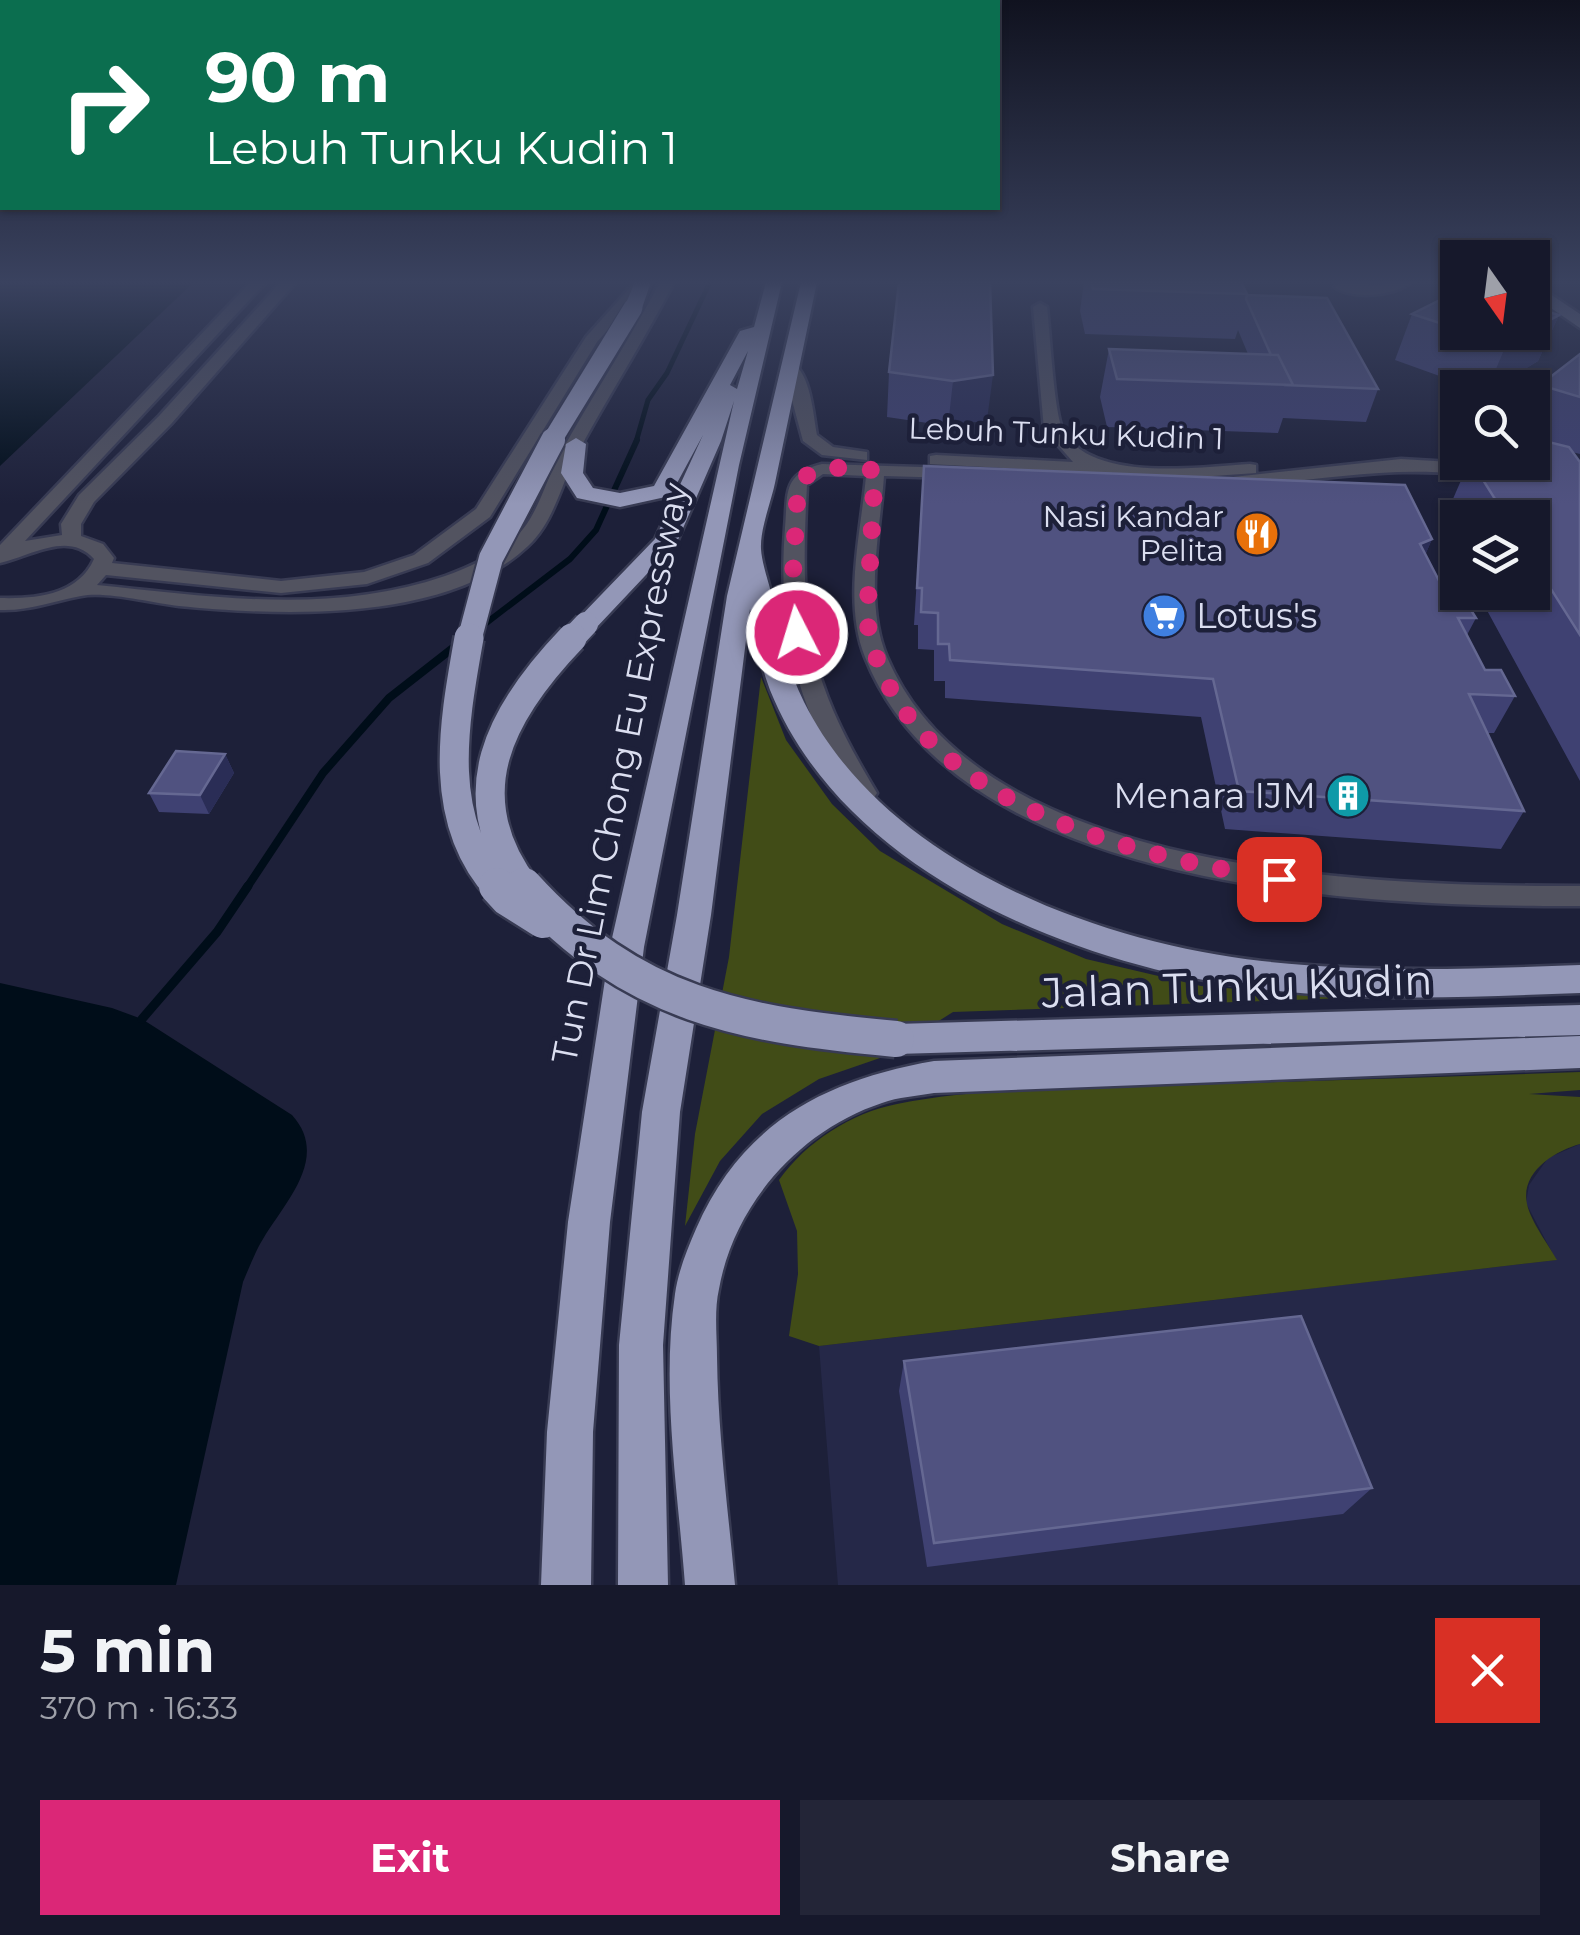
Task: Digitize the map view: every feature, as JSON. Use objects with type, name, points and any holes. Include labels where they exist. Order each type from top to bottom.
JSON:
[{"type":"highway","points":[[564,930],[517,908],[492,885],[477,862],[460,822],[452,786],[454,719],[473,618],[492,557],[537,468],[604,356]]},
{"type":"highway","points":[[576,444],[572,473],[585,493],[633,500],[662,491],[671,481],[700,416],[734,356]]},
{"type":"highway","points":[[564,930],[531,894],[501,850],[491,826],[492,758],[497,740],[526,689],[649,562],[677,522],[711,441],[740,356]]},
{"type":"highway","name":"Tun Dr Lim Chong Eu Expressway","points":[[566,1585],[570,1432],[587,1240],[627,948],[754,356]]},
{"type":"highway","points":[[643,1585],[641,1345],[648,1237],[669,1050],[694,915],[707,802],[750,546],[793,356]]},
{"type":"highway","name":"Jalan Tunku Kudin","points":[[750,546],[778,672],[790,705],[822,758],[890,832],[935,863],[1019,909],[1153,954],[1266,976],[1410,983],[1580,979]]},
{"type":"highway","name":"Jalan Tunku Kudin","points":[[564,930],[622,971],[695,1005],[800,1030],[896,1038],[1580,1022]]},
{"type":"highway","points":[[710,1585],[694,1379],[696,1291],[725,1210],[751,1170],[781,1138],[825,1110],[875,1088],[934,1077],[1580,1052]]},
{"type":"street","points":[[0,558],[190,356]]},
{"type":"street","points":[[72,541],[71,524],[86,499],[223,356]]},
{"type":"street","points":[[101,568],[280,587],[339,583],[421,559],[483,513],[581,356]]},
{"type":"street","points":[[77,589],[292,608],[337,608],[411,595],[480,570],[516,547],[541,516],[557,474],[625,356]]},
{"type":"street","points":[[1045,356],[1052,429],[1046,443],[1049,471]]},
{"type":"street","name":"Lebuh Tunku Kudin 1","points":[[791,367],[804,401],[806,432],[828,451],[1183,483],[1248,482],[1431,463],[1474,469],[1523,484]]},
{"type":"street","points":[[1052,429],[1075,456],[1108,470]]},
{"type":"street","name":"Lebuh Tunku Kudin 1","points":[[890,832],[832,742],[814,699],[797,633],[792,592],[800,480],[822,469],[1224,472],[1400,448],[1440,448]]},
{"type":"street","points":[[875,470],[867,620],[876,661],[889,687],[927,736],[986,786],[1029,810],[1082,831],[1218,870],[1390,892],[1580,896]]},
{"type":"street","points":[[483,513],[505,523],[541,516]]},
{"type":"street","points":[[0,558],[33,546],[72,541],[99,550],[104,558],[101,568],[77,589],[37,603],[0,604]]},
{"type":"shaded area","points":[[0,356],[116,356],[0,466]]},
{"type":"shaded area","points":[[0,983],[112,1008],[142,1019],[292,1115],[303,1131],[306,1163],[243,1282],[176,1585],[0,1585]]},
{"type":"shaded area","points":[[1580,1144],[1580,1585],[838,1585],[819,1346],[1556,1260],[1526,1203],[1529,1185],[1548,1158]]},
{"type":"green space","points":[[761,677],[786,740],[832,804],[880,851],[1002,924],[1086,959],[1201,986],[1347,998],[953,1012],[880,1058],[819,1079],[762,1114],[720,1161],[685,1226],[695,1134],[729,957]]},
{"type":"green space","points":[[1580,1072],[1580,1090],[1529,1094],[1580,1097],[1580,1144],[1542,1165],[1526,1193],[1532,1218],[1557,1260],[819,1346],[789,1336],[798,1274],[797,1231],[779,1180],[802,1153],[831,1131],[880,1108],[928,1098],[1029,1089]]},
{"type":"building","points":[[891,356],[992,356],[993,375],[953,381],[889,372]]},
{"type":"building","points":[[1111,356],[1278,356],[1293,385],[1117,379]]},
{"type":"building","points":[[1278,356],[1359,356],[1378,389],[1284,385],[1293,385]]},
{"type":"building","points":[[1577,356],[1580,356],[1580,397],[1550,388],[1550,377]]},
{"type":"building","points":[[1550,442],[1569,447],[1580,462],[1580,635],[1550,588],[1550,500],[1496,500],[1483,480],[1550,480]]},
{"type":"building","name":"Lotus's","points":[[924,466],[1405,485],[1432,539],[1420,544],[1440,583],[1440,610],[1471,610],[1476,618],[1458,618],[1485,670],[1501,670],[1515,696],[1469,694],[1524,811],[1239,791],[1213,679],[950,660],[949,644],[938,644],[938,613],[921,612],[922,588],[917,588]]},
{"type":"building","points":[[176,751],[225,754],[200,795],[149,793]]},
{"type":"building","points":[[1301,1316],[1372,1488],[934,1543],[904,1361]]},
{"type":"waterway","points":[[636,442],[648,400],[675,356]]},
{"type":"waterway","points":[[481,627],[570,559],[596,530],[637,440]]},
{"type":"waterway","points":[[247,887],[323,773],[389,698],[458,644]]},
{"type":"waterway","points":[[142,1019],[217,932],[247,887]]},
{"type":"place","name":"Nasi Kandar Pelita","points":[[1257,534]]},
{"type":"place","name":"Lotus's","points":[[1164,616]]},
{"type":"place","name":"Menara IJM","points":[[1348,796]]},
{"type":"route","points":[[797,633],[792,592],[798,484],[808,473],[822,469],[875,470],[867,620],[870,640],[889,687],[927,736],[986,786],[1029,810],[1162,857],[1279,879]]}]
